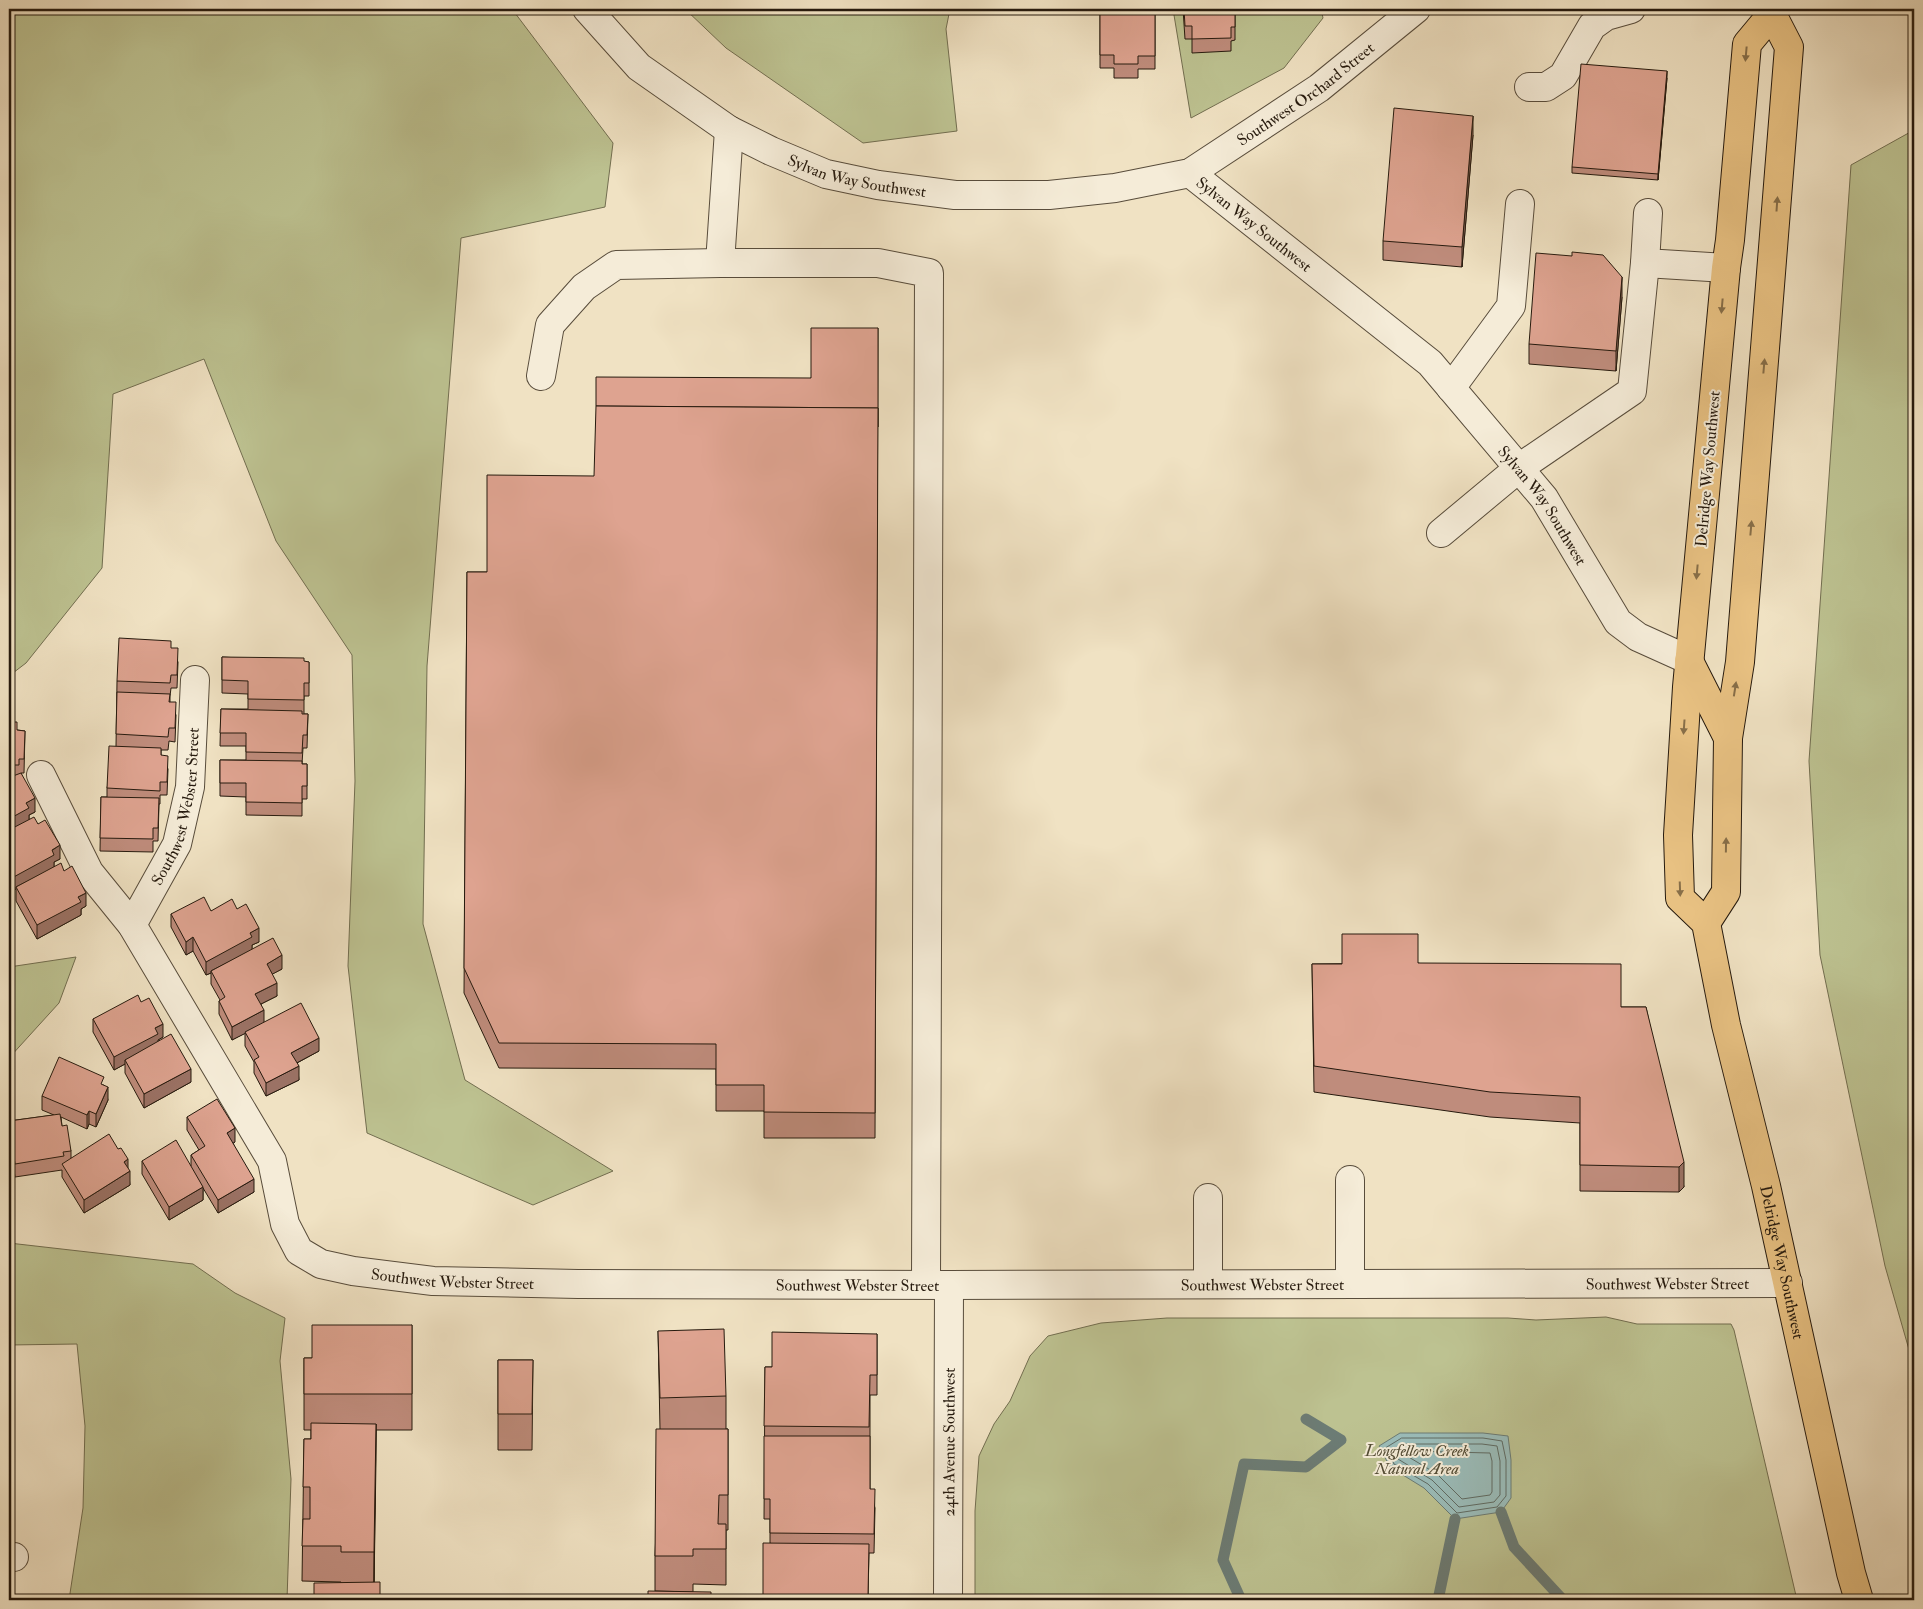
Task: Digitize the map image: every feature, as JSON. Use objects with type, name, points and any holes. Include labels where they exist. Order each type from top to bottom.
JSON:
[{"type":"main road","name":"Delridge Way Southwest","points":[[1706,923],[1726,892],[1728,738],[1740,662],[1789,47],[1772,12],[1747,44],[1689,660],[1678,826],[1680,898],[1706,923],[1726,1025],[1764,1177],[1812,1402],[1851,1573],[1859,1600]]},
{"type":"main road","points":[[1689,660],[1728,738]]},
{"type":"street","name":"Sylvan Way Southwest","points":[[587,9],[639,67],[729,130],[826,174],[878,185],[955,195],[1049,195],[1115,188],[1190,173],[1430,363],[1544,498],[1618,622],[1638,637],[1689,660]]},
{"type":"street","name":"Southwest Orchard Street","points":[[1190,173],[1319,88],[1416,9]]},
{"type":"street","points":[[1529,87],[1546,87],[1563,76],[1592,26],[1606,16],[1631,9]]},
{"type":"street","points":[[541,376],[550,325],[584,287],[616,265],[720,263],[729,130]]},
{"type":"street","points":[[1451,388],[1511,306],[1520,204]]},
{"type":"street","points":[[1441,533],[1518,468],[1632,391],[1648,213]]},
{"type":"street","name":"24th Avenue Southwest","points":[[720,263],[878,263],[929,273],[938,1285],[948,1600]]},
{"type":"street","points":[[1645,263],[1726,268]]},
{"type":"street","name":"Southwest Webster Street","points":[[132,925],[177,844],[190,787],[195,680]]},
{"type":"street","name":"Southwest Webster Street","points":[[41,774],[89,872],[132,925],[272,1162],[285,1224],[299,1251],[321,1264],[353,1271],[433,1281],[578,1284],[1788,1283]]},
{"type":"street","points":[[1350,1180],[1350,1283]]},
{"type":"street","points":[[1208,1198],[1208,1284]]},
{"type":"green space","points":[[9,9],[512,9],[613,143],[605,207],[461,238],[427,666],[423,924],[465,1080],[613,1171],[533,1205],[367,1133],[348,966],[355,781],[352,655],[276,541],[204,359],[113,394],[102,568],[26,663],[9,676]]},
{"type":"green space","points":[[685,9],[950,9],[946,29],[957,131],[863,143],[726,48]]},
{"type":"green space","points":[[1173,9],[1321,9],[1323,18],[1284,68],[1191,118]]},
{"type":"green space","points":[[1914,130],[1914,1367],[1885,1266],[1820,955],[1809,761],[1851,165]]},
{"type":"green space","points":[[76,957],[59,1003],[9,1058],[9,967]]},
{"type":"green space","points":[[9,1243],[193,1264],[235,1293],[285,1318],[280,1361],[291,1479],[287,1600],[69,1600],[83,1508],[85,1426],[77,1344],[9,1345]]},
{"type":"green space","name":"Longfellow Creek Natural Area","points":[[1606,1317],[1637,1324],[1731,1324],[1734,1330],[1797,1600],[975,1600],[975,1511],[979,1456],[994,1424],[1010,1401],[1030,1356],[1048,1336],[1101,1323],[1167,1318],[1508,1318],[1536,1320]]},
{"type":"water","points":[[1400,1433],[1483,1433],[1508,1436],[1511,1460],[1511,1498],[1501,1512],[1455,1519],[1424,1488],[1390,1467],[1379,1446]]},
{"type":"building","points":[[1100,9],[1143,11],[1143,9],[1155,9],[1155,56],[1138,56],[1138,64],[1114,64],[1114,55],[1100,55]]},
{"type":"building","points":[[1184,9],[1235,9],[1235,27],[1231,27],[1231,38],[1192,39],[1192,26],[1185,26]]},
{"type":"building","points":[[1581,64],[1667,71],[1658,174],[1572,167]]},
{"type":"building","points":[[1394,108],[1473,116],[1462,247],[1383,241]]},
{"type":"building","points":[[1572,252],[1603,255],[1622,277],[1616,351],[1529,344],[1536,253],[1572,256]]},
{"type":"building","points":[[811,328],[878,328],[878,408],[596,406],[596,377],[811,378]]},
{"type":"building","points":[[596,406],[878,408],[875,1113],[764,1112],[764,1085],[716,1085],[716,1044],[499,1043],[464,968],[467,572],[487,572],[487,475],[594,476]]},
{"type":"building","points":[[119,638],[171,641],[171,648],[178,648],[177,675],[171,675],[170,683],[117,681]]},
{"type":"building","points":[[222,657],[304,658],[304,661],[309,662],[309,683],[304,683],[304,700],[248,699],[248,681],[222,680]]},
{"type":"building","points":[[117,692],[170,694],[169,702],[176,702],[175,728],[169,728],[168,737],[116,734]]},
{"type":"building","points":[[221,709],[302,711],[302,714],[308,714],[307,735],[303,735],[302,753],[246,752],[246,733],[220,733]]},
{"type":"building","points":[[9,722],[17,722],[17,730],[25,731],[24,759],[19,759],[19,765],[9,765]]},
{"type":"building","points":[[109,746],[161,748],[161,755],[168,756],[167,782],[160,782],[160,791],[107,788]]},
{"type":"building","points":[[220,760],[302,761],[302,764],[307,764],[307,786],[302,786],[302,803],[246,802],[246,783],[220,783]]},
{"type":"building","points":[[9,769],[13,776],[21,773],[35,798],[26,803],[29,808],[9,819]]},
{"type":"building","points":[[101,797],[159,798],[158,828],[153,828],[153,839],[100,838]]},
{"type":"building","points":[[34,817],[38,824],[45,820],[60,845],[52,850],[54,855],[10,879],[9,830]]},
{"type":"building","points":[[61,863],[64,871],[72,866],[86,893],[78,897],[81,902],[37,925],[16,887]]},
{"type":"building","points":[[204,897],[211,911],[232,899],[237,909],[246,904],[259,928],[250,933],[252,937],[206,962],[193,937],[186,942],[171,914]]},
{"type":"building","points":[[1342,934],[1418,934],[1418,963],[1621,964],[1621,1007],[1646,1007],[1684,1162],[1679,1167],[1580,1165],[1580,1097],[1490,1092],[1314,1066],[1312,964],[1342,964]]},
{"type":"building","points":[[273,938],[282,955],[267,964],[277,983],[255,994],[264,1010],[232,1027],[219,1001],[225,997],[211,971]]},
{"type":"building","points":[[138,995],[141,1002],[149,998],[163,1024],[155,1028],[158,1034],[114,1057],[93,1019]]},
{"type":"building","points":[[301,1003],[319,1038],[291,1053],[299,1066],[266,1083],[254,1060],[259,1057],[245,1032]]},
{"type":"building","points":[[171,1034],[191,1069],[144,1094],[125,1060]]},
{"type":"building","points":[[59,1057],[104,1077],[101,1084],[108,1087],[96,1114],[89,1111],[87,1115],[42,1096]]},
{"type":"building","points":[[217,1099],[235,1128],[227,1133],[254,1179],[218,1200],[191,1155],[205,1146],[187,1117]]},
{"type":"building","points":[[60,1114],[62,1126],[67,1125],[71,1151],[63,1152],[64,1156],[15,1164],[9,1121]]},
{"type":"building","points":[[109,1134],[118,1149],[121,1148],[128,1159],[124,1162],[130,1171],[84,1200],[62,1164]]},
{"type":"building","points":[[176,1140],[203,1187],[169,1207],[142,1161]]},
{"type":"building","points":[[312,1325],[412,1325],[412,1394],[304,1394],[304,1358],[312,1358]]},
{"type":"building","points":[[724,1329],[726,1396],[660,1398],[658,1331]]},
{"type":"building","points":[[772,1332],[877,1334],[877,1375],[870,1375],[869,1427],[764,1426],[765,1367],[772,1367]]},
{"type":"building","points":[[498,1360],[533,1360],[532,1414],[498,1414]]},
{"type":"building","points":[[311,1423],[376,1424],[374,1552],[341,1552],[341,1546],[302,1546],[303,1519],[310,1519],[310,1487],[303,1487],[304,1439],[311,1439]]},
{"type":"building","points":[[656,1429],[728,1429],[728,1495],[719,1495],[718,1524],[726,1524],[726,1549],[693,1549],[693,1556],[655,1556]]},
{"type":"building","points":[[764,1436],[870,1436],[870,1489],[875,1489],[874,1534],[770,1533],[770,1499],[764,1499]]},
{"type":"building","points":[[763,1543],[869,1544],[868,1596],[874,1596],[874,1600],[763,1600]]},
{"type":"building","points":[[9,1576],[11,1576],[12,1600],[9,1600]]},
{"type":"building","points":[[380,1582],[380,1600],[314,1600],[314,1583]]},
{"type":"building","points":[[648,1591],[711,1592],[711,1600],[648,1600]]},
{"type":"waterway","points":[[1241,1600],[1223,1560],[1244,1464],[1306,1467],[1341,1440],[1306,1419]]},
{"type":"waterway","points":[[1501,1512],[1514,1547],[1563,1600]]},
{"type":"waterway","points":[[1438,1600],[1455,1519]]}]
